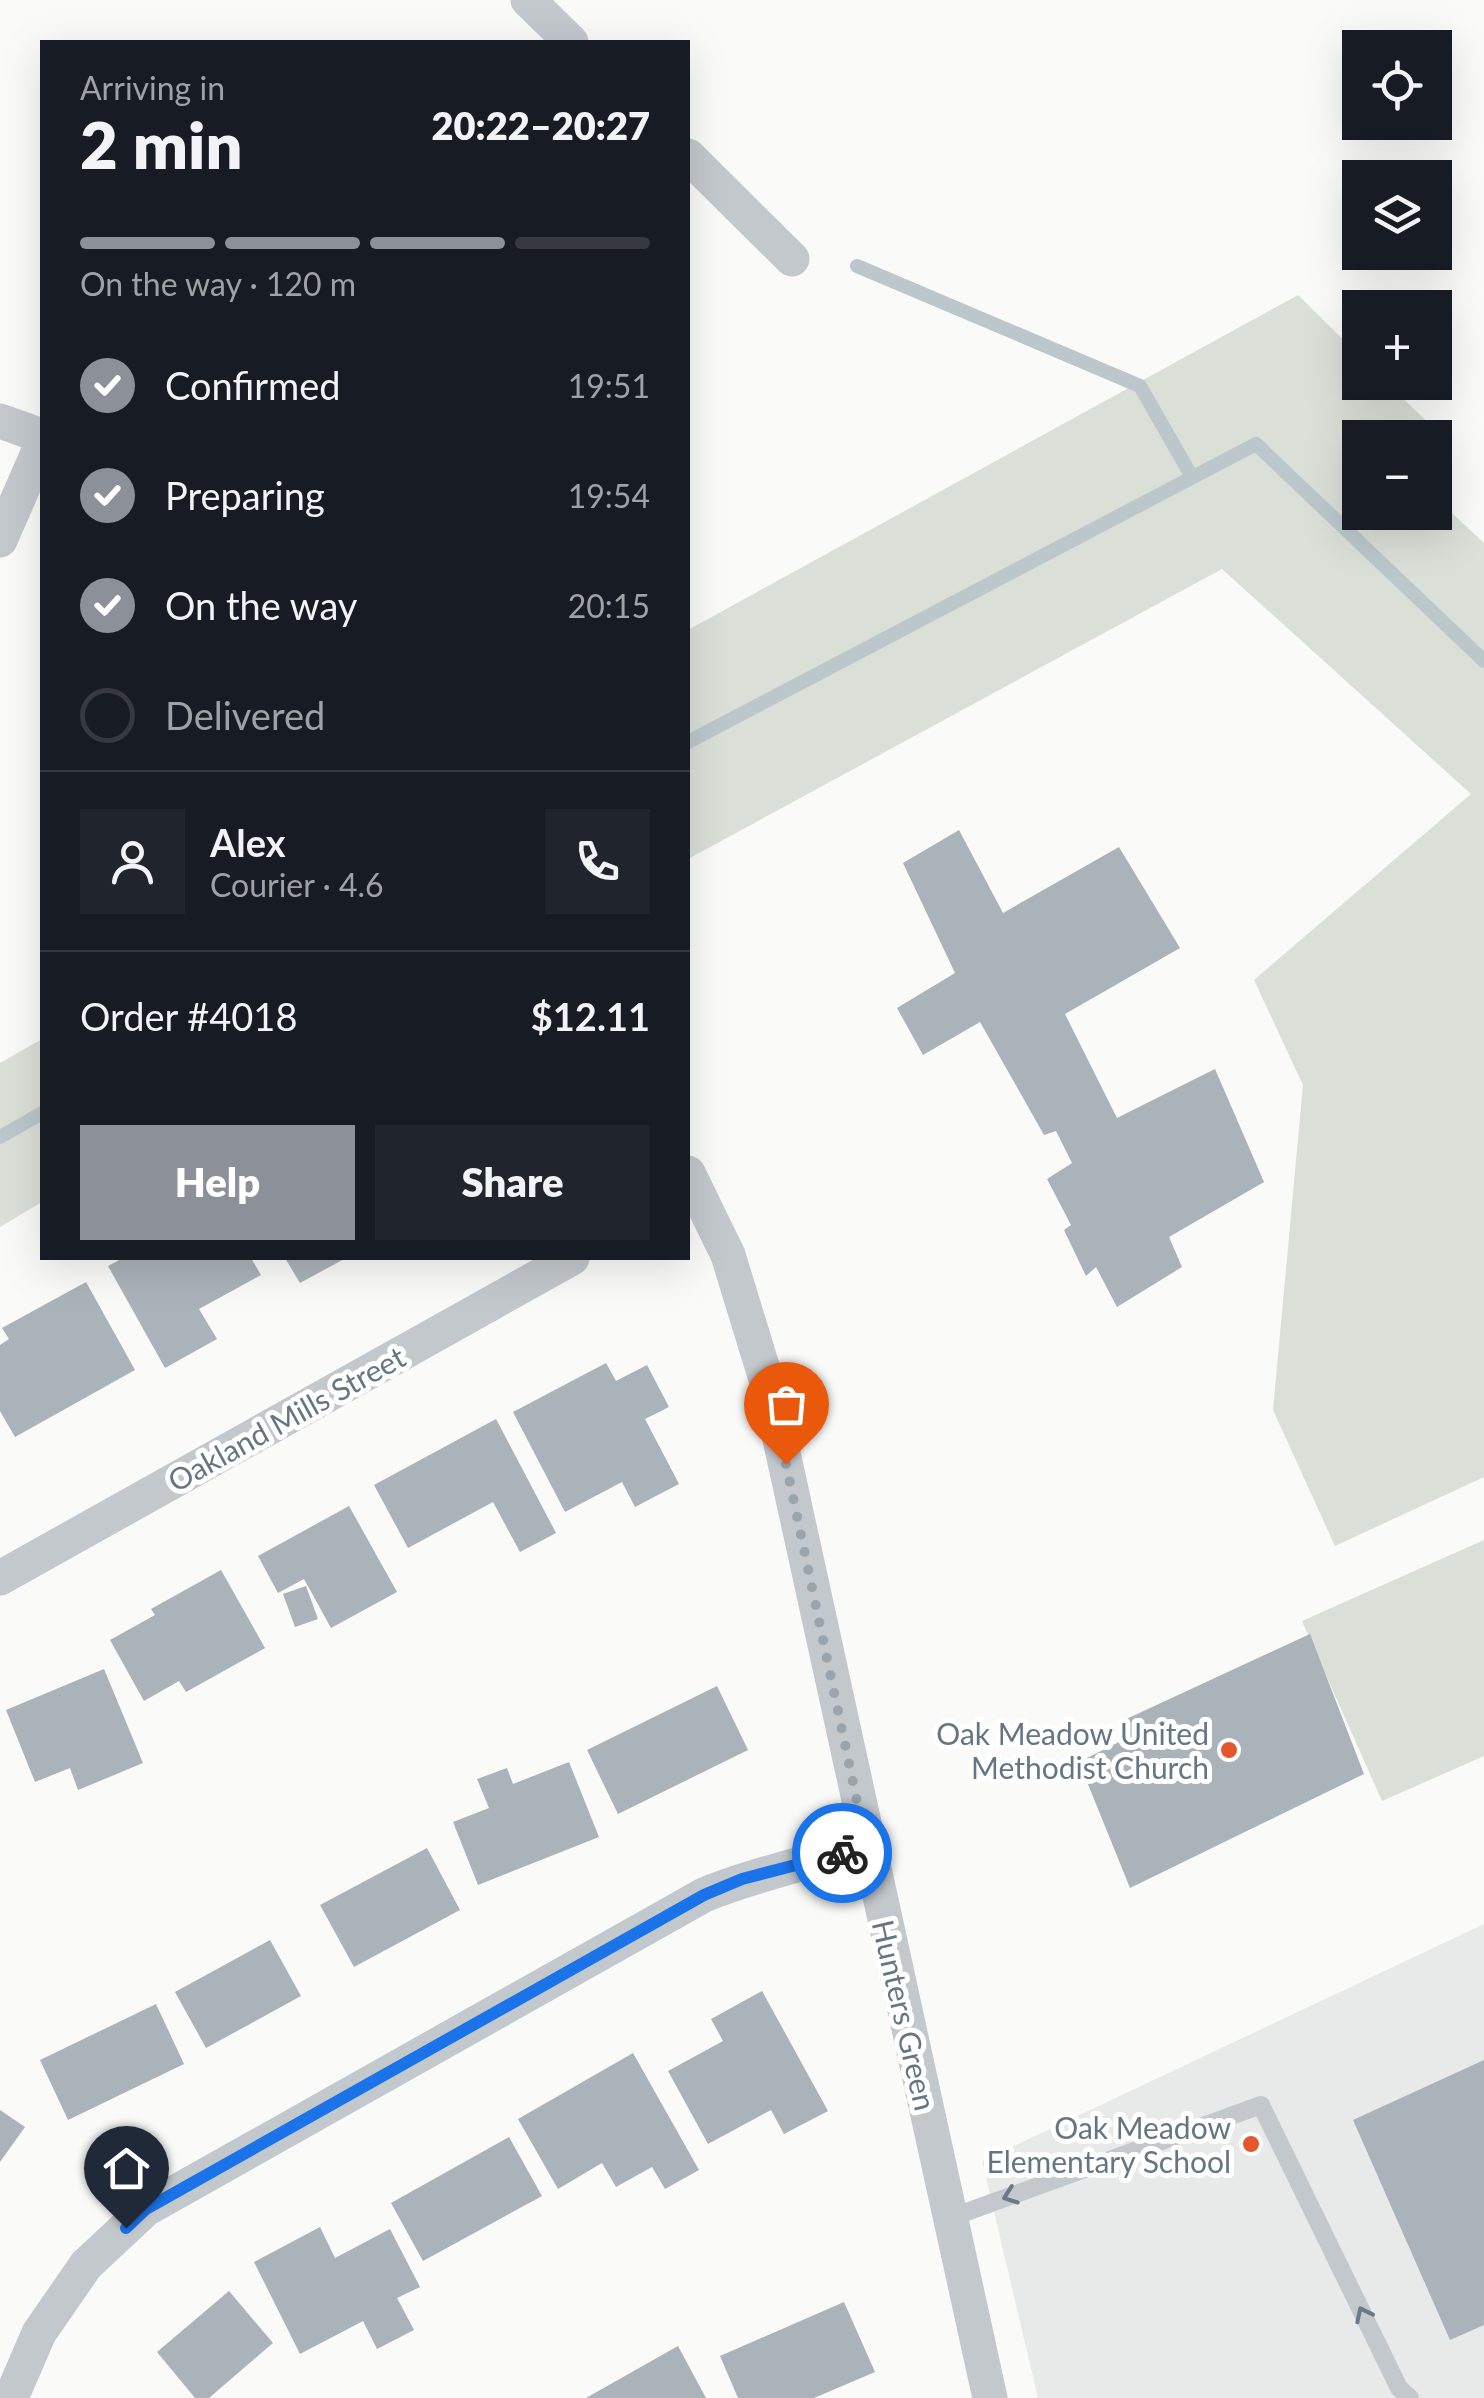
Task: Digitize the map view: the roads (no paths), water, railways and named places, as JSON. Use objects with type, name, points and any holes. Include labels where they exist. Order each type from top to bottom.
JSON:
[{"type":"street","points":[[528,0],[569,40]]},
{"type":"street","points":[[690,158],[792,258]]},
{"type":"street","points":[[0,422],[40,439]]},
{"type":"street","points":[[0,540],[40,445]]},
{"type":"street","name":"Hunters Green","points":[[690,1184],[728,1256],[770,1389],[866,1844],[990,2398]]},
{"type":"street","name":"Oakland Mills Street","points":[[0,1578],[568,1260]]},
{"type":"street","points":[[11,2398],[39,2333],[86,2266],[146,2209],[704,1895],[742,1879],[866,1844]]},
{"type":"lane","points":[[950,2218],[1261,2105],[1398,2388],[1410,2398]]},
{"type":"waterway","points":[[857,266],[1140,386],[1192,477]]},
{"type":"waterway","points":[[690,741],[1256,444],[1484,661]]},
{"type":"waterway","points":[[0,1137],[40,1114]]},
{"type":"place","name":"Oak Meadow United Methodist Church","points":[[1229,1750]]},
{"type":"place","name":"Oak Meadow Elementary School","points":[[1251,2144]]}]
